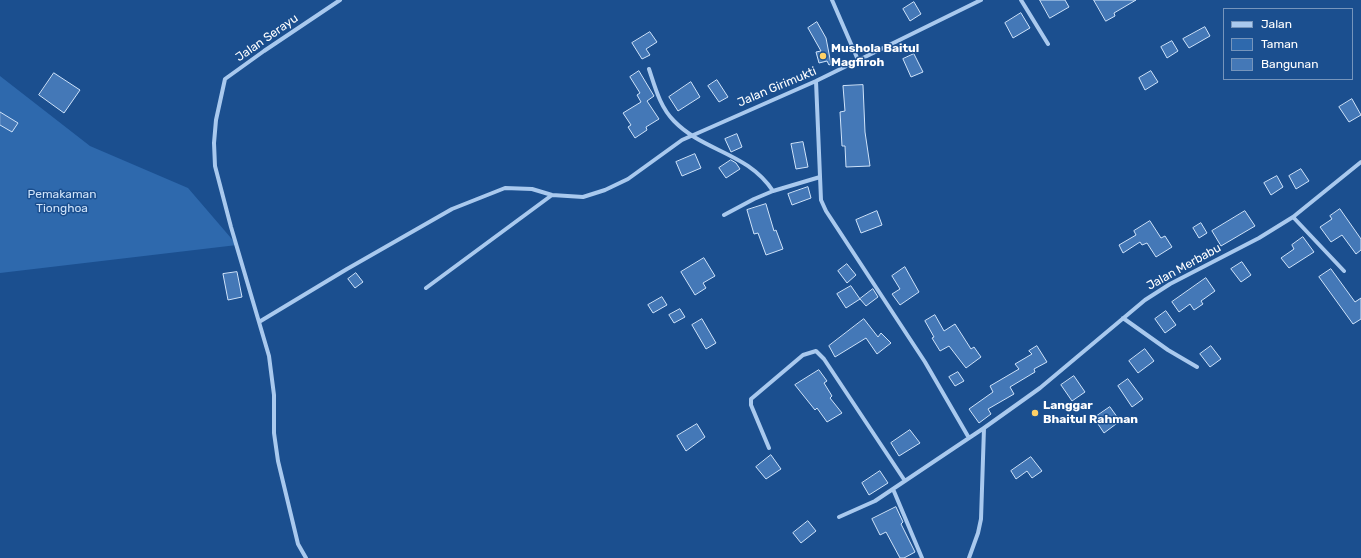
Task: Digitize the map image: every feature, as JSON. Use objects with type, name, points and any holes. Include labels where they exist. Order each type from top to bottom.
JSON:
[{"type":"street","name":"Jalan Serayu","points":[[259,322],[215,166],[215,128],[225,79],[340,0]]},
{"type":"street","points":[[832,0],[858,60]]},
{"type":"street","name":"Jalan Girimukti","points":[[259,322],[434,219],[473,200],[505,188],[532,190],[552,195],[583,197],[605,190],[628,179],[682,140],[816,81],[897,43],[981,0]]},
{"type":"street","points":[[1021,0],[1048,44]]},
{"type":"street","points":[[649,69],[657,95],[673,121],[690,136],[754,169],[765,179],[772,191]]},
{"type":"street","points":[[816,81],[821,200],[826,211],[920,355],[969,438]]},
{"type":"street","name":"Jalan Merbabu","points":[[839,517],[860,509],[893,489],[984,428],[1040,388],[1145,300],[1170,284],[1259,238],[1293,217],[1361,162]]},
{"type":"street","points":[[724,215],[772,191],[820,177]]},
{"type":"street","points":[[426,288],[552,195]]},
{"type":"street","points":[[1293,217],[1344,270]]},
{"type":"street","points":[[1123,318],[1162,346],[1198,367]]},
{"type":"street","points":[[259,322],[269,356],[274,396],[274,433],[278,461],[298,544],[306,558]]},
{"type":"street","points":[[769,448],[751,405],[751,399],[803,355],[816,351],[824,359],[905,481]]},
{"type":"street","points":[[969,558],[978,533],[981,519],[984,428]]},
{"type":"street","points":[[893,489],[922,558]]},
{"type":"green space","name":"Pemakaman Tionghoa","points":[[0,76],[90,146],[188,188],[237,245],[0,273]]},
{"type":"building","points":[[1040,0],[1065,0],[1069,7],[1050,18]]},
{"type":"building","points":[[1094,0],[1136,0],[1114,13],[1115,16],[1106,21]]},
{"type":"building","points":[[914,2],[921,14],[910,21],[903,9]]},
{"type":"building","points":[[1021,13],[1030,28],[1013,38],[1005,23]]},
{"type":"building","points":[[817,22],[826,38],[831,64],[829,65],[827,61],[819,63],[816,52],[821,51],[808,28]]},
{"type":"building","points":[[1205,27],[1210,36],[1189,48],[1183,39]]},
{"type":"building","points":[[650,32],[657,42],[646,49],[650,55],[642,59],[632,43]]},
{"type":"building","points":[[1172,41],[1178,51],[1167,58],[1161,47]]},
{"type":"building","points":[[914,54],[923,72],[911,77],[903,59]]},
{"type":"building","points":[[639,71],[654,96],[647,101],[659,119],[646,127],[647,130],[635,138],[628,127],[631,125],[623,113],[641,102],[637,95],[640,93],[630,77]]},
{"type":"building","points":[[1151,71],[1158,82],[1145,90],[1139,78]]},
{"type":"building","points":[[54,73],[80,90],[64,113],[39,95]]},
{"type":"building","points":[[717,80],[728,97],[719,102],[708,86]]},
{"type":"building","points":[[691,82],[700,97],[678,111],[669,97]]},
{"type":"building","points":[[863,85],[865,132],[870,166],[846,167],[845,146],[842,146],[840,112],[845,111],[843,86]]},
{"type":"building","points":[[1352,99],[1361,115],[1349,122],[1339,107]]},
{"type":"building","points":[[0,112],[18,123],[12,132],[0,125]]},
{"type":"building","points":[[737,134],[742,147],[731,152],[725,139]]},
{"type":"building","points":[[803,142],[808,167],[796,169],[791,144]]},
{"type":"building","points":[[695,154],[701,168],[682,176],[676,162]]},
{"type":"building","points":[[731,160],[736,163],[740,169],[726,178],[719,168]]},
{"type":"building","points":[[1301,169],[1309,181],[1296,189],[1289,176]]},
{"type":"building","points":[[1277,176],[1283,187],[1271,195],[1264,183]]},
{"type":"building","points":[[808,187],[811,198],[792,205],[788,194]]},
{"type":"building","points":[[766,204],[774,231],[776,230],[783,249],[766,255],[758,233],[754,234],[747,210]]},
{"type":"building","points":[[1340,209],[1361,239],[1361,250],[1356,254],[1342,235],[1331,242],[1320,227],[1332,219],[1330,216]]},
{"type":"building","points":[[877,211],[882,225],[861,233],[856,220]]},
{"type":"building","points":[[1245,211],[1255,226],[1221,246],[1212,231]]},
{"type":"building","points":[[1150,221],[1161,238],[1165,236],[1172,247],[1156,257],[1147,243],[1142,245],[1140,242],[1123,253],[1119,245],[1136,235],[1134,231]]},
{"type":"building","points":[[1201,223],[1207,233],[1199,238],[1193,228]]},
{"type":"building","points":[[1303,237],[1314,252],[1289,268],[1281,258],[1294,249],[1292,245]]},
{"type":"building","points":[[704,258],[715,276],[703,283],[706,288],[695,295],[681,272]]},
{"type":"building","points":[[1242,262],[1251,275],[1241,282],[1231,269]]},
{"type":"building","points":[[847,264],[856,275],[847,283],[838,271]]},
{"type":"building","points":[[905,267],[919,292],[900,305],[892,294],[900,289],[892,276]]},
{"type":"building","points":[[1331,269],[1355,302],[1361,298],[1361,319],[1353,324],[1319,277]]},
{"type":"building","points":[[237,272],[242,297],[228,300],[223,274]]},
{"type":"building","points":[[356,273],[363,282],[355,288],[348,279]]},
{"type":"building","points":[[1206,278],[1215,291],[1201,301],[1203,304],[1194,310],[1190,304],[1179,312],[1172,302]]},
{"type":"building","points":[[851,286],[860,299],[846,308],[837,294]]},
{"type":"building","points":[[873,289],[878,297],[866,306],[860,299]]},
{"type":"building","points":[[662,297],[667,305],[653,313],[648,305]]},
{"type":"building","points":[[680,309],[685,317],[674,323],[669,315]]},
{"type":"building","points":[[1166,311],[1176,325],[1165,333],[1155,319]]},
{"type":"building","points":[[935,315],[944,331],[955,324],[971,349],[974,347],[981,357],[966,368],[949,346],[940,351],[932,338],[934,337],[925,321]]},
{"type":"building","points":[[702,319],[716,343],[706,349],[692,325]]},
{"type":"building","points":[[864,319],[878,337],[881,333],[891,343],[877,354],[866,338],[835,357],[829,346]]},
{"type":"building","points":[[1037,346],[1047,362],[1034,369],[1035,372],[1010,387],[1014,394],[988,409],[991,414],[979,423],[969,409],[993,392],[990,386],[1019,369],[1015,364],[1032,354],[1029,351]]},
{"type":"building","points":[[1211,346],[1221,359],[1210,367],[1200,354]]},
{"type":"building","points":[[1145,349],[1154,361],[1138,373],[1129,361]]},
{"type":"building","points":[[819,370],[827,381],[824,383],[832,396],[830,398],[842,413],[827,422],[817,408],[815,410],[795,385]]},
{"type":"building","points":[[958,372],[964,381],[955,386],[949,377]]},
{"type":"building","points":[[1074,376],[1085,392],[1072,401],[1061,385]]},
{"type":"building","points":[[1128,379],[1143,399],[1132,407],[1118,386]]},
{"type":"building","points":[[1110,407],[1120,421],[1104,433],[1094,418]]},
{"type":"building","points":[[697,424],[705,437],[686,451],[677,436]]},
{"type":"building","points":[[910,430],[920,443],[899,456],[891,443]]},
{"type":"building","points":[[771,455],[781,469],[766,479],[756,467]]},
{"type":"building","points":[[1031,457],[1042,471],[1032,478],[1027,471],[1016,479],[1011,471]]},
{"type":"building","points":[[880,471],[888,483],[869,495],[862,483]]},
{"type":"building","points":[[896,507],[903,522],[901,524],[915,552],[904,558],[900,558],[886,532],[880,535],[872,519]]},
{"type":"building","points":[[808,521],[816,531],[801,543],[793,533]]},
{"type":"place","name":"Mushola Baitul Magfiroh","points":[[823,56]]},
{"type":"place","name":"Langgar Bhaitul Rahman","points":[[1035,413]]}]
